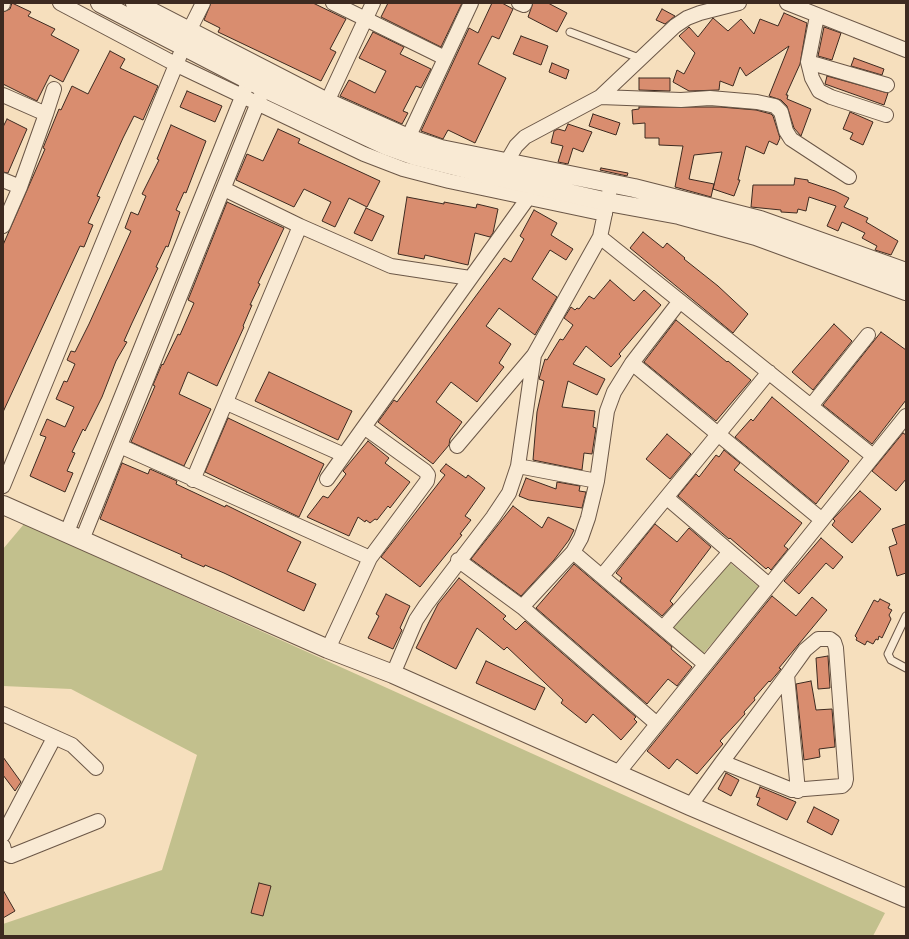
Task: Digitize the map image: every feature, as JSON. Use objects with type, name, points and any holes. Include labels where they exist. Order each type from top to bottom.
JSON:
[{"type":"street","points":[[60,3],[177,64],[327,102],[408,138],[501,170],[532,192]]},
{"type":"street","points":[[100,3],[186,39]]},
{"type":"street","points":[[135,3],[186,39],[364,154],[403,169],[532,192],[606,208],[679,215],[756,236],[906,292]]},
{"type":"street","points":[[3,486],[6,470],[177,64],[186,39],[203,3]]},
{"type":"street","points":[[333,3],[445,58]]},
{"type":"street","points":[[327,102],[373,3]]},
{"type":"street","points":[[408,138],[471,3]]},
{"type":"street","points":[[519,3],[524,5],[525,3]]},
{"type":"street","points":[[501,170],[516,146],[525,137],[600,97],[664,34],[687,18],[739,3]]},
{"type":"street","points":[[786,3],[906,50]]},
{"type":"street","points":[[817,16],[808,62],[812,78],[818,91],[831,97],[886,115]]},
{"type":"street","points":[[808,62],[888,85]]},
{"type":"street","points":[[256,84],[387,146],[415,156],[501,170],[611,184],[771,224],[906,272]]},
{"type":"street","points":[[74,536],[120,446],[224,189],[256,84]]},
{"type":"street","points":[[74,536],[256,84]]},
{"type":"street","points":[[3,226],[20,186],[54,89]]},
{"type":"street","points":[[3,95],[46,114]]},
{"type":"street","points":[[600,97],[681,100],[723,98],[757,102],[775,106],[782,112],[786,131],[791,139],[849,178]]},
{"type":"street","points":[[3,180],[20,186]]},
{"type":"street","points":[[457,446],[534,355],[600,237],[611,184]]},
{"type":"street","points":[[224,189],[300,226],[391,266],[470,278]]},
{"type":"street","points":[[327,479],[532,192]]},
{"type":"street","points":[[193,480],[227,403],[300,226]]},
{"type":"street","points":[[600,237],[873,456]]},
{"type":"street","points":[[522,607],[573,552],[588,518],[597,481],[607,411],[614,392],[632,363],[680,301]]},
{"type":"street","points":[[811,406],[868,335]]},
{"type":"street","points":[[393,674],[416,620],[458,560],[501,506],[509,493],[518,466],[534,355]]},
{"type":"street","points":[[632,363],[822,520]]},
{"type":"street","points":[[602,576],[769,372]]},
{"type":"street","points":[[227,403],[344,455]]},
{"type":"street","points":[[617,774],[906,416]]},
{"type":"street","points":[[328,649],[370,558],[427,481],[428,475],[425,471],[364,427]]},
{"type":"street","points":[[120,446],[370,558]]},
{"type":"street","points":[[518,466],[597,481]]},
{"type":"street","points":[[667,498],[769,585]]},
{"type":"street","points":[[3,505],[328,649],[393,674],[690,806],[906,898]]},
{"type":"street","points":[[573,552],[705,664]]},
{"type":"street","points":[[663,628],[730,552]]},
{"type":"street","points":[[458,560],[522,607],[657,724]]},
{"type":"street","points":[[690,806],[722,762],[787,675],[812,643],[818,640],[830,639],[835,644],[846,779],[845,783],[842,786],[798,791],[786,788],[722,762]]},
{"type":"street","points":[[787,675],[798,791]]},
{"type":"street","points":[[3,714],[72,745],[96,768]]},
{"type":"street","points":[[3,835],[54,738]]},
{"type":"street","points":[[3,846],[6,853],[11,856],[98,821]]},
{"type":"lane","points":[[570,32],[639,58]]},
{"type":"lane","points":[[906,616],[888,654],[891,660],[906,668]]},
{"type":"shaded area","points":[[24,524],[885,913],[873,936],[3,936],[3,924],[162,870],[197,755],[71,689],[3,686],[3,549]]},
{"type":"shaded area","points":[[728,561],[760,588],[702,655],[670,627]]},
{"type":"building","points":[[12,3],[31,12],[28,16],[55,29],[51,35],[79,50],[63,82],[50,75],[37,101],[3,84],[3,12],[10,9]]},
{"type":"building","points":[[211,3],[313,3],[346,19],[330,49],[336,52],[321,81],[218,32],[220,28],[204,20]]},
{"type":"building","points":[[388,3],[462,3],[441,47],[381,17]]},
{"type":"building","points":[[492,3],[502,3],[513,9],[499,39],[492,36],[478,64],[506,78],[475,143],[448,130],[443,139],[421,131],[469,28],[478,33]]},
{"type":"building","points":[[533,3],[548,3],[567,13],[557,32],[528,17]]},
{"type":"building","points":[[662,9],[675,16],[665,24],[656,20]]},
{"type":"building","points":[[784,13],[807,23],[800,64],[786,95],[788,95],[787,99],[811,109],[801,136],[794,128],[787,106],[781,100],[769,96],[789,46],[746,76],[740,67],[733,86],[720,81],[719,90],[689,91],[673,82],[677,70],[684,74],[695,53],[679,36],[689,27],[698,37],[713,18],[728,31],[741,19],[754,34],[760,19],[778,26]]},
{"type":"building","points":[[824,27],[841,33],[832,60],[818,56]]},
{"type":"building","points":[[373,32],[404,47],[400,54],[431,69],[421,88],[416,86],[403,111],[408,113],[402,124],[340,96],[349,80],[375,93],[386,71],[359,58]]},
{"type":"building","points":[[521,36],[548,46],[541,65],[513,54]]},
{"type":"building","points":[[110,51],[125,59],[120,68],[158,86],[143,120],[134,116],[123,138],[97,196],[100,197],[88,223],[93,225],[84,247],[80,246],[3,412],[3,245],[45,149],[43,148],[59,109],[61,110],[72,86],[88,94]]},
{"type":"building","points":[[854,58],[884,69],[882,75],[851,66]]},
{"type":"building","points":[[552,63],[569,70],[566,79],[549,72]]},
{"type":"building","points":[[827,76],[888,93],[884,105],[825,84]]},
{"type":"building","points":[[639,78],[670,78],[670,91],[639,90]]},
{"type":"building","points":[[187,91],[222,106],[215,122],[180,107]]},
{"type":"building","points":[[639,107],[720,107],[756,110],[771,114],[773,116],[780,138],[777,145],[769,141],[764,154],[746,146],[738,180],[740,180],[734,196],[713,189],[722,152],[694,155],[689,179],[714,184],[711,197],[675,187],[683,146],[659,145],[659,138],[645,138],[645,123],[633,124],[632,110],[639,109]]},
{"type":"building","points":[[850,112],[873,122],[863,145],[850,139],[853,133],[843,129]]},
{"type":"building","points":[[593,114],[620,123],[616,135],[589,126]]},
{"type":"building","points":[[7,119],[27,129],[8,173],[3,172],[3,127]]},
{"type":"building","points":[[568,124],[592,132],[583,152],[573,148],[568,164],[558,162],[563,146],[551,143],[554,131],[558,129],[565,131]]},
{"type":"building","points":[[171,125],[206,141],[186,193],[184,192],[176,210],[180,212],[168,247],[166,246],[156,267],[158,268],[124,341],[127,342],[116,361],[102,397],[85,431],[83,429],[72,452],[75,453],[67,471],[73,473],[65,492],[30,476],[46,437],[40,435],[47,419],[65,427],[74,407],[56,399],[64,381],[67,382],[75,364],[67,360],[71,351],[75,352],[89,324],[131,231],[125,228],[131,212],[138,215],[146,196],[142,194],[159,160],[157,159]]},
{"type":"building","points":[[278,129],[300,139],[298,143],[380,181],[367,207],[349,198],[335,227],[322,221],[331,202],[304,189],[294,207],[236,180],[247,154],[263,161]]},
{"type":"building","points":[[601,168],[628,173],[627,176],[600,170]]},
{"type":"building","points":[[795,178],[808,180],[808,182],[835,191],[849,198],[844,207],[868,218],[866,222],[898,241],[891,255],[875,250],[877,246],[862,238],[865,233],[842,222],[838,231],[827,226],[836,206],[809,197],[806,211],[798,209],[797,213],[751,207],[753,185],[794,185]]},
{"type":"building","points":[[407,197],[476,208],[477,204],[498,209],[493,233],[490,237],[475,233],[468,265],[425,255],[424,259],[398,254]]},
{"type":"building","points":[[227,202],[284,228],[258,283],[260,284],[250,305],[252,305],[243,326],[244,327],[217,386],[188,372],[179,394],[211,409],[184,466],[131,442],[155,386],[153,385],[162,364],[163,365],[178,334],[180,335],[194,303],[188,300]]},
{"type":"building","points":[[366,208],[384,216],[372,241],[354,233]]},
{"type":"building","points":[[534,210],[557,223],[551,235],[573,249],[566,260],[550,250],[532,279],[557,297],[535,335],[499,308],[486,326],[511,344],[499,363],[504,367],[477,402],[451,382],[436,402],[462,422],[450,439],[449,445],[433,464],[378,422],[394,400],[397,402],[504,258],[511,262],[524,239],[520,236]]},
{"type":"building","points":[[643,232],[663,248],[667,243],[685,258],[684,259],[718,286],[748,314],[733,333],[630,248]]},
{"type":"building","points":[[610,280],[634,301],[644,290],[661,305],[619,354],[621,356],[611,367],[586,346],[573,364],[605,379],[597,395],[568,381],[562,407],[595,411],[593,427],[596,428],[592,454],[584,453],[582,470],[533,460],[537,412],[544,381],[539,379],[545,359],[547,360],[560,339],[563,340],[573,325],[564,318],[571,307],[575,310],[577,308],[579,309],[589,296],[594,299]]},
{"type":"building","points":[[676,320],[751,380],[716,421],[644,362]]},
{"type":"building","points":[[834,324],[852,341],[813,390],[792,372]]},
{"type":"building","points":[[881,332],[906,350],[906,400],[872,444],[823,405]]},
{"type":"building","points":[[269,372],[352,411],[338,440],[255,401]]},
{"type":"building","points":[[772,397],[849,461],[816,504],[735,437],[751,419],[753,421]]},
{"type":"building","points":[[228,418],[324,464],[299,517],[205,472]]},
{"type":"building","points":[[903,433],[906,435],[906,479],[896,491],[872,471]]},
{"type":"building","points":[[667,434],[691,454],[670,479],[646,459]]},
{"type":"building","points":[[368,441],[389,458],[385,463],[410,482],[390,508],[388,506],[377,520],[375,519],[370,523],[366,520],[365,522],[358,517],[349,536],[307,517],[323,496],[328,498],[346,474],[343,471]]},
{"type":"building","points":[[724,450],[740,463],[734,470],[802,523],[784,546],[788,549],[771,570],[768,567],[766,569],[678,496],[696,474],[699,477],[716,455],[719,457]]},
{"type":"building","points":[[122,463],[148,474],[150,469],[177,481],[176,484],[225,507],[226,505],[301,542],[287,571],[316,584],[304,611],[224,573],[205,565],[204,567],[181,557],[182,555],[100,519]]},
{"type":"building","points":[[446,464],[466,478],[468,475],[485,488],[465,516],[471,520],[460,534],[462,535],[420,587],[381,557],[445,475],[440,471]]},
{"type":"building","points":[[526,478],[556,489],[557,482],[580,486],[579,491],[586,492],[582,508],[529,500],[519,496]]},
{"type":"building","points":[[860,491],[881,509],[852,543],[832,525],[835,521],[833,519]]},
{"type":"building","points":[[513,506],[542,528],[548,517],[574,530],[569,540],[554,560],[521,596],[471,559]]},
{"type":"building","points":[[655,524],[677,542],[689,528],[711,547],[670,601],[673,604],[662,616],[620,581],[622,578],[616,573]]},
{"type":"building","points":[[906,524],[906,573],[897,576],[889,547],[897,544],[892,529]]},
{"type":"building","points":[[821,538],[843,557],[833,569],[826,563],[799,594],[784,581]]},
{"type":"building","points":[[574,564],[672,647],[671,649],[692,667],[677,686],[668,679],[647,704],[536,608]]},
{"type":"building","points":[[459,578],[506,616],[503,619],[516,630],[525,621],[636,717],[634,719],[637,722],[621,740],[593,714],[586,723],[561,703],[563,700],[507,647],[504,650],[477,628],[456,669],[416,648],[438,604]]},
{"type":"building","points":[[386,594],[410,606],[400,628],[402,630],[393,649],[368,638],[379,616],[376,614]]},
{"type":"building","points":[[772,596],[796,616],[812,597],[827,610],[779,668],[781,669],[754,698],[755,700],[744,712],[745,714],[720,741],[723,744],[697,774],[677,759],[669,769],[647,751]]},
{"type":"building","points":[[880,599],[890,604],[888,608],[892,610],[889,615],[891,619],[882,638],[879,636],[878,640],[876,639],[873,644],[867,641],[865,645],[856,640],[857,638],[855,636],[874,600],[878,602]]},
{"type":"building","points":[[828,656],[830,688],[818,689],[816,658]]},
{"type":"building","points":[[486,661],[545,688],[535,710],[476,683]]},
{"type":"building","points":[[811,681],[816,710],[832,709],[835,747],[819,749],[820,757],[804,760],[796,684]]},
{"type":"building","points":[[3,757],[21,782],[15,791],[3,775]]},
{"type":"building","points":[[726,773],[739,780],[731,796],[718,789]]},
{"type":"building","points":[[760,787],[796,802],[787,820],[757,805],[760,798],[756,797]]},
{"type":"building","points":[[814,807],[839,820],[832,835],[807,822]]},
{"type":"building","points":[[259,883],[271,886],[263,916],[251,913]]},
{"type":"building","points":[[3,890],[15,911],[3,918]]}]
